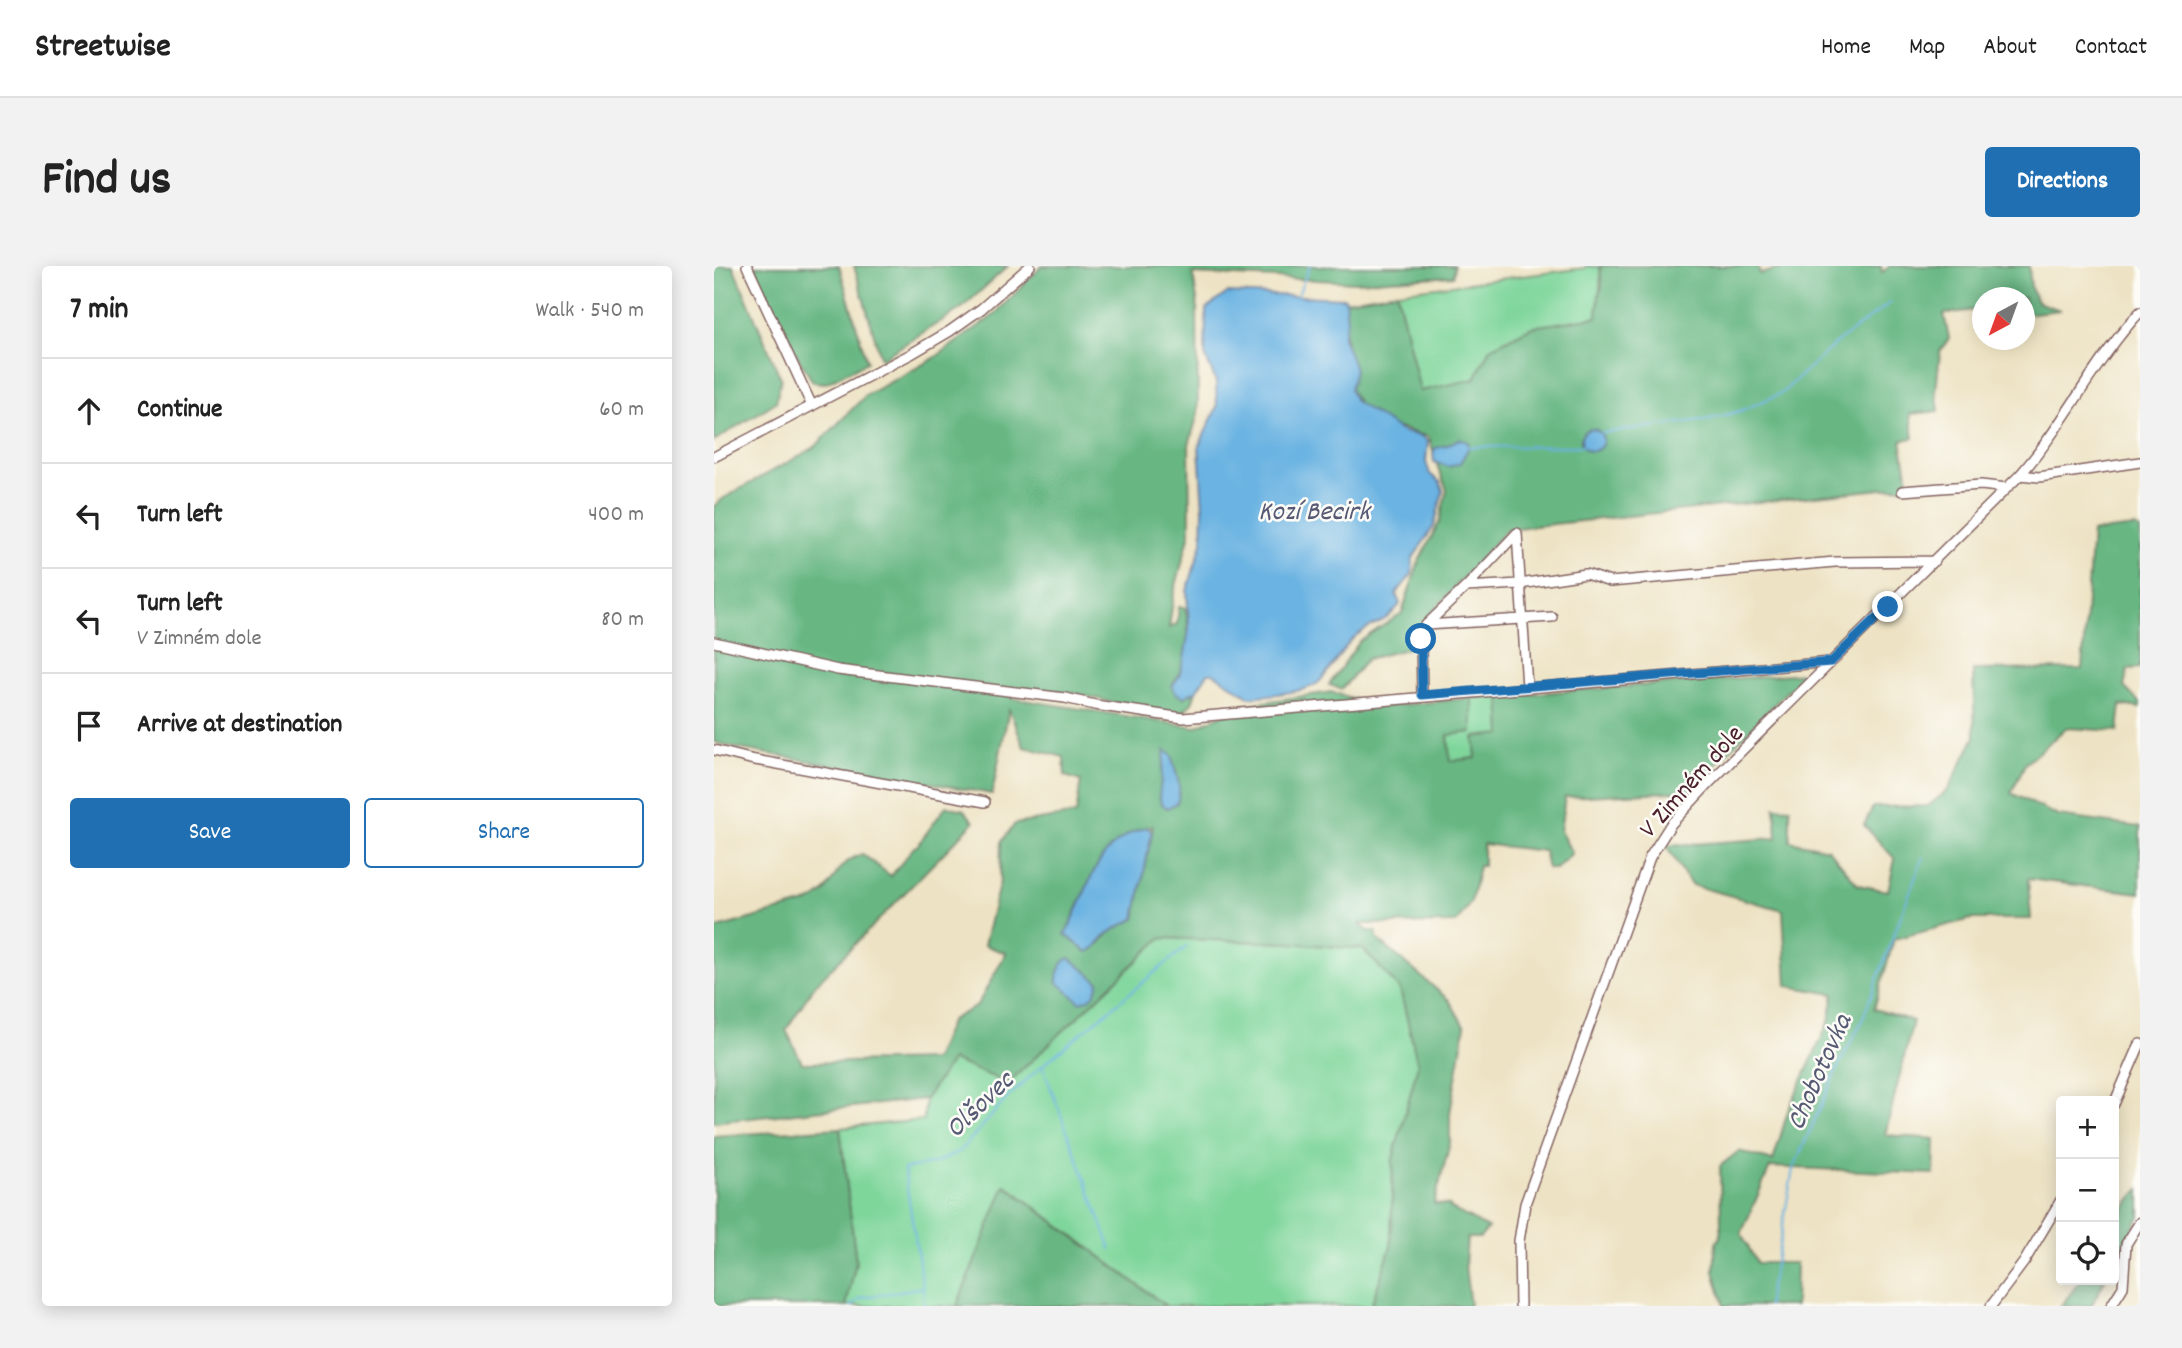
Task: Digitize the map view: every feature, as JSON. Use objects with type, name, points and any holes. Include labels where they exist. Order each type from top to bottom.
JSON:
[{"type":"street","points":[[747,266],[812,406]]},
{"type":"street","points":[[714,457],[950,331],[981,309],[1030,266]]},
{"type":"street","name":"V Zimném dole","points":[[1520,1306],[1518,1241],[1525,1204],[1650,857],[1671,824],[1702,790],[2021,475],[2042,450],[2122,330],[2140,312]]},
{"type":"street","points":[[2021,475],[2039,477],[2140,462]]},
{"type":"street","points":[[1902,491],[1981,485],[2007,488]]},
{"type":"street","points":[[1422,695],[1421,639],[1426,625],[1517,533],[1527,687]]},
{"type":"street","points":[[1466,587],[1520,584],[1586,573],[1610,582],[1835,562],[1934,561]]},
{"type":"street","points":[[1426,625],[1552,617]]},
{"type":"street","points":[[714,642],[838,670],[1065,698],[1182,718],[1422,695],[1831,662]]},
{"type":"street","points":[[714,750],[985,802]]},
{"type":"street","points":[[2117,1096],[2140,1044]]},
{"type":"street","points":[[1991,1306],[2024,1262],[2056,1208]]},
{"type":"street","points":[[2111,1306],[2123,1287],[2126,1244],[2140,1222]]},
{"type":"green space","points":[[714,266],[733,266],[781,379],[776,402],[714,441]]},
{"type":"green space","points":[[755,266],[839,266],[867,362],[826,383],[813,382],[784,334]]},
{"type":"green space","points":[[854,266],[1008,266],[962,308],[881,359]]},
{"type":"green space","points":[[1042,266],[1454,266],[1453,276],[1356,282],[1193,274],[1197,300],[1198,413],[1189,445],[1190,533],[1174,593],[1169,628],[1177,624],[1179,607],[1185,608],[1187,648],[1185,659],[1172,686],[1184,697],[1196,691],[1192,703],[1180,715],[1135,708],[1074,693],[1012,691],[1011,698],[1195,727],[1245,705],[1331,692],[1381,707],[1472,698],[1472,732],[1448,735],[1450,761],[1476,758],[1474,737],[1502,734],[1500,696],[1805,673],[1690,791],[1565,797],[1560,831],[1572,853],[1556,869],[1548,869],[1544,851],[1483,844],[1483,866],[1479,866],[1471,902],[1456,923],[1360,924],[1368,931],[1376,931],[1378,940],[1449,1000],[1465,1027],[1450,1113],[1450,1143],[1434,1204],[1450,1205],[1450,1208],[1488,1228],[1480,1238],[1467,1238],[1465,1266],[1470,1306],[1371,1306],[1391,1247],[1393,1159],[1418,1065],[1400,989],[1363,949],[1161,938],[1008,1083],[952,1060],[925,1099],[714,1122],[714,929],[810,902],[826,890],[844,865],[862,854],[891,876],[946,806],[964,810],[974,822],[814,986],[786,1030],[802,1063],[934,1060],[951,1020],[977,1006],[1006,953],[984,945],[1000,881],[1001,842],[1015,824],[1076,814],[1081,781],[1065,776],[1064,757],[1024,747],[1009,709],[992,794],[714,742],[714,506],[815,447],[866,395],[933,359],[994,315]],"holes":[[[1153,826],[1134,919],[1113,930],[1087,952],[1065,934],[1105,854],[1133,832]]]},
{"type":"green space","points":[[1586,266],[1600,267],[1597,317],[1532,327],[1490,348],[1475,379],[1419,392],[1397,292]]},
{"type":"green space","points":[[1600,266],[1758,266],[1760,274],[1790,266],[1881,266],[1882,273],[1889,266],[2029,266],[2031,287],[1972,287],[1972,310],[1944,314],[1949,338],[1940,352],[1936,390],[1939,411],[1910,414],[1914,438],[1901,440],[1909,486],[1507,529],[1416,630],[1406,649],[1367,659],[1342,689],[1329,685],[1360,641],[1402,613],[1419,561],[1439,523],[1447,490],[1429,437],[1382,423],[1359,405],[1348,386],[1343,301],[1397,292],[1420,391],[1475,379],[1490,348],[1532,327],[1597,317],[1602,287]]},
{"type":"green space","points":[[2035,297],[2037,302],[2060,310],[2035,313]]},
{"type":"green space","points":[[2135,527],[2140,530],[2140,668],[2128,669],[2124,687],[2140,703],[2140,708],[2121,705],[2118,731],[2066,728],[2025,764],[2011,793],[2058,816],[2140,827],[2140,893],[2028,879],[2031,919],[1971,919],[1894,939],[1874,1009],[1913,1021],[1885,1135],[1935,1139],[1934,1174],[1770,1167],[1741,1234],[1757,1263],[1796,1263],[1795,1306],[1724,1306],[1714,1271],[1716,1243],[1720,1237],[1721,1226],[1720,1166],[1739,1151],[1773,1161],[1788,1111],[1829,1022],[1834,994],[1787,986],[1783,910],[1691,885],[1666,846],[1777,838],[1775,807],[1790,808],[1790,841],[1828,849],[1858,885],[1888,891],[1895,859],[1864,825],[1873,807],[1928,806],[1948,790],[1975,737],[1973,670],[2082,669],[2092,532]]},
{"type":"green space","points":[[1500,696],[1502,734],[1476,758],[1449,761],[1448,734],[1472,732],[1472,698]]},
{"type":"green space","points":[[1161,938],[1363,949],[1400,989],[1418,1065],[1393,1159],[1391,1247],[1371,1306],[1166,1306],[1006,1185],[957,1306],[846,1306],[856,1262],[840,1128],[924,1120],[925,1099],[952,1059],[1008,1083]]},
{"type":"green space","points":[[840,1128],[856,1262],[846,1306],[714,1306],[714,1136]]},
{"type":"green space","points":[[1005,1185],[1166,1306],[957,1306]]},
{"type":"green space","points":[[2140,1189],[2140,1217],[2119,1253],[2119,1217]]},
{"type":"green space","points":[[2077,1285],[2102,1285],[2091,1306],[2061,1306]]},
{"type":"water","name":"Kozí Becirk","points":[[1227,293],[1345,298],[1347,321],[1343,337],[1355,369],[1350,390],[1355,401],[1403,432],[1421,436],[1428,441],[1426,462],[1430,474],[1440,482],[1443,491],[1434,526],[1413,558],[1412,574],[1396,594],[1400,604],[1385,619],[1351,640],[1319,682],[1296,691],[1250,697],[1213,673],[1208,673],[1196,691],[1184,697],[1175,693],[1172,686],[1179,676],[1184,659],[1189,629],[1187,591],[1202,543],[1199,446],[1217,407],[1216,382],[1205,355],[1206,309]]},
{"type":"water","points":[[1592,429],[1600,432],[1603,440],[1600,448],[1592,451],[1584,448],[1581,440],[1584,432]]},
{"type":"water","points":[[1459,439],[1468,442],[1469,447],[1460,463],[1449,467],[1434,462],[1435,448]]},
{"type":"water","points":[[1165,750],[1172,756],[1179,790],[1177,803],[1167,808],[1161,803],[1159,796]]},
{"type":"water","points":[[1147,827],[1152,832],[1135,919],[1111,932],[1087,952],[1065,934],[1094,871],[1113,845]]},
{"type":"water","points":[[1070,958],[1099,982],[1091,998],[1080,1002],[1057,982],[1060,968]]},
{"type":"waterway","points":[[1297,297],[1310,266]]},
{"type":"waterway","points":[[1602,433],[1710,419],[1740,411],[1782,393],[1835,344],[1891,302]]},
{"type":"waterway","points":[[1469,447],[1583,446]]},
{"type":"waterway","name":"Chobotovka","points":[[1768,1306],[1793,1169],[1838,1067],[1861,1023],[1923,857]]},
{"type":"waterway","name":"Olšovec","points":[[851,1306],[861,1298],[923,1287],[904,1169],[935,1163],[960,1151],[1010,1095],[1045,1063],[1187,946]]},
{"type":"waterway","points":[[1043,1067],[1111,1249]]},
{"type":"waterway","points":[[923,1287],[924,1306]]},
{"type":"route","points":[[1421,639],[1422,695],[1831,662],[1888,607]]}]
